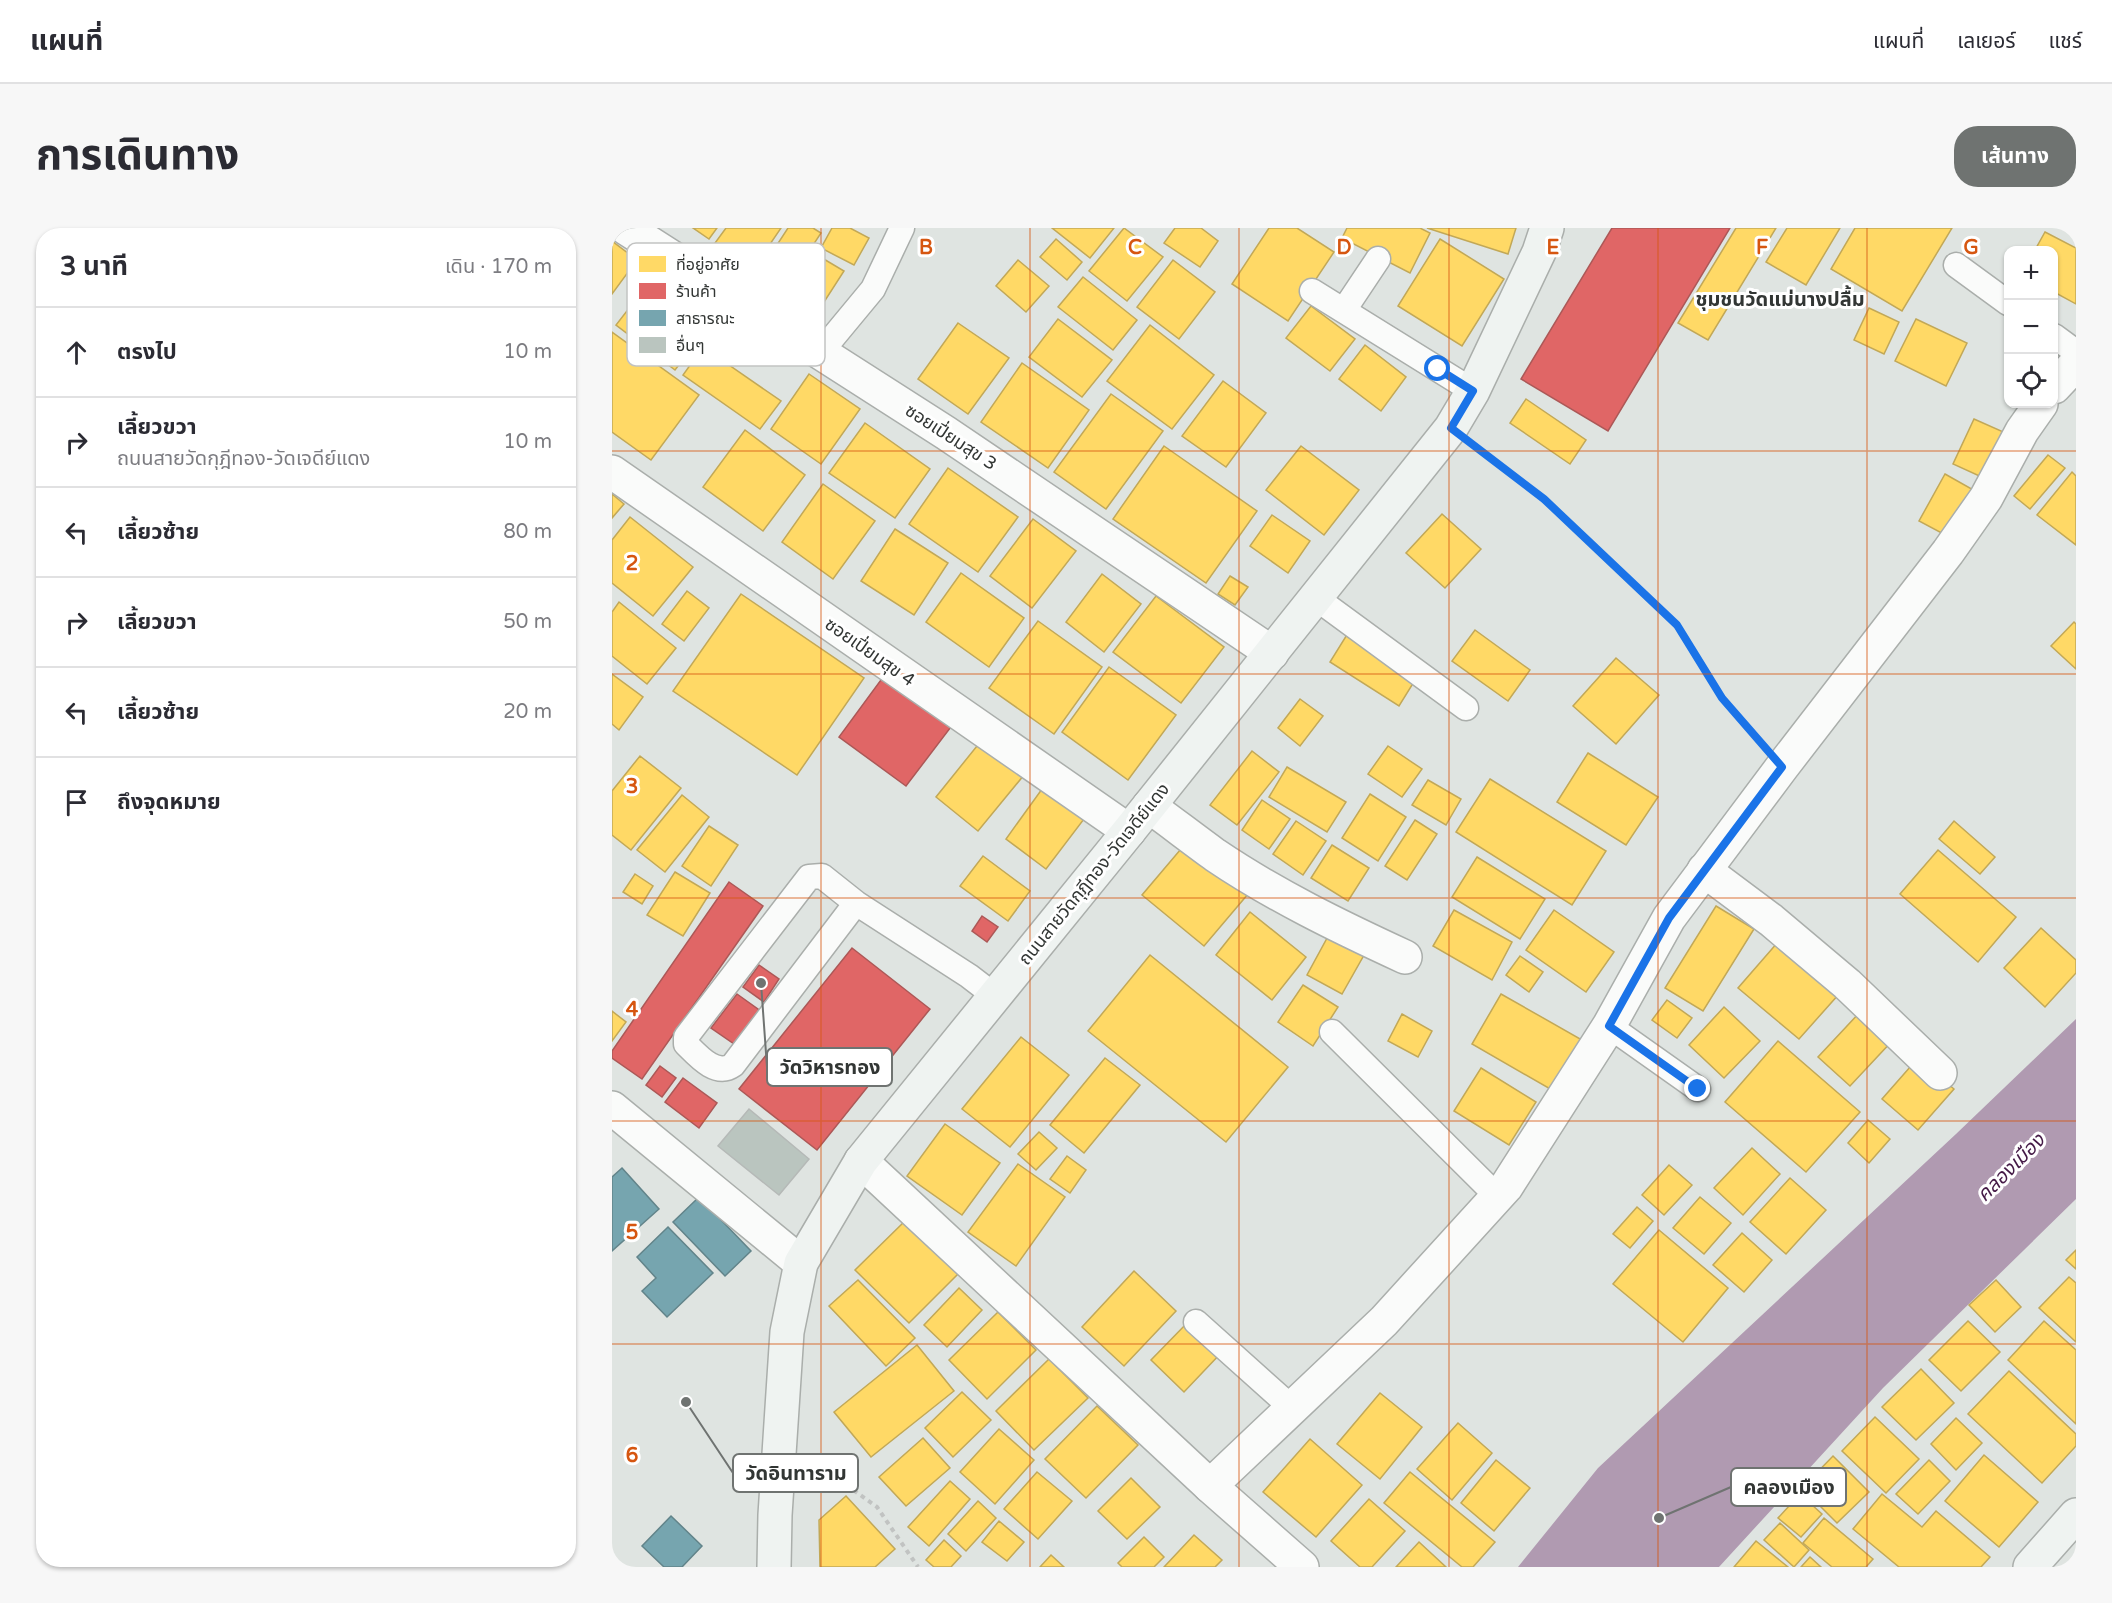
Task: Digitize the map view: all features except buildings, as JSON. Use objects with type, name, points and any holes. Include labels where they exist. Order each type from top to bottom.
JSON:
[{"type":"main road","name":"ถนนสายวัดกุฎีทอง-วัดเจดีย์แดง","points":[[774,1567],[787,1332],[801,1263],[861,1161],[1129,831],[1451,428],[1473,391],[1539,252],[1547,228]]},
{"type":"main road","points":[[2030,1567],[2076,1515]]},
{"type":"street","name":"ซอยเปี่ยมสุข 3","points":[[626,228],[649,243]]},
{"type":"street","name":"ซอยเปี่ยมสุข 3","points":[[825,356],[946,434],[1272,653]]},
{"type":"street","points":[[2058,383],[2076,364]]},
{"type":"street","points":[[1210,1486],[1384,1321],[1506,1186],[1609,1026],[1669,918],[1948,552],[1986,498],[2022,431],[2039,408]]},
{"type":"street","name":"ซอยเปี่ยมสุข 4","points":[[612,472],[1129,831]]},
{"type":"street","points":[[1149,806],[1216,855],[1291,901],[1405,957]]},
{"type":"street","points":[[1704,870],[1771,921],[1847,984],[1940,1073]]},
{"type":"street","points":[[612,1108],[801,1263]]},
{"type":"street","points":[[861,1161],[1210,1486],[1302,1567]]},
{"type":"lane","points":[[825,347],[873,289],[902,228]]},
{"type":"lane","points":[[1344,310],[1378,259]]},
{"type":"lane","points":[[1956,265],[2004,300]]},
{"type":"lane","points":[[1312,291],[1473,391]]},
{"type":"lane","points":[[2058,339],[2076,352]]},
{"type":"lane","points":[[1316,598],[1466,708]]},
{"type":"lane","points":[[856,903],[727,1070],[720,1070],[701,1058],[686,1044],[686,1037],[809,877],[822,876],[856,903],[969,976],[995,996]]},
{"type":"lane","points":[[1609,1026],[1698,1089]]},
{"type":"lane","points":[[1332,1032],[1497,1196]]},
{"type":"lane","points":[[1196,1322],[1292,1408]]},
{"type":"path","points":[[1451,428],[1544,499],[1677,625],[1722,698],[1782,767]]},
{"type":"path","points":[[780,1437],[877,1507],[918,1567]]},
{"type":"water","points":[[2076,1019],[2076,1199],[1883,1388],[1719,1567],[1518,1567],[1598,1468]]},
{"type":"place","name":"วัดวิหารทอง","points":[[761,983]]},
{"type":"place","name":"วัดอินทาราม","points":[[686,1402]]},
{"type":"place","name":"คลองเมือง","points":[[1659,1518]]},
{"type":"district","name":"ชุมชนวัดแม่นางปลื้ม","points":[[1780,300]]},
{"type":"route","points":[[1438,369],[1473,391],[1451,428],[1544,499],[1677,625],[1722,698],[1782,767],[1669,918],[1609,1026],[1698,1089]]}]
